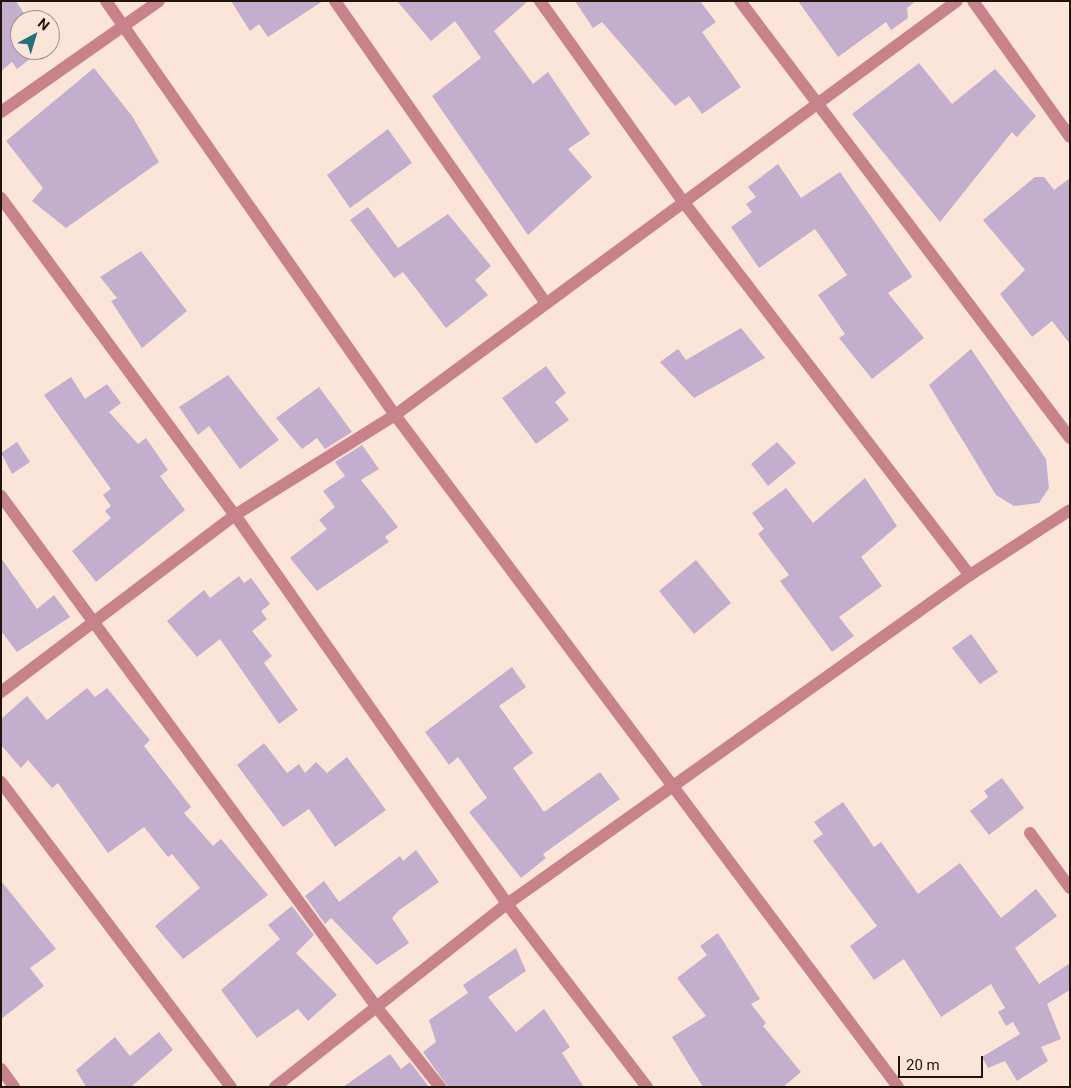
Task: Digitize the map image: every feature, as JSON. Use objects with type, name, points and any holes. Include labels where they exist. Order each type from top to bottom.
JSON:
[{"type":"street","points":[[106,1],[395,415],[674,785],[898,1087]]},
{"type":"street","points":[[1,112],[125,27],[159,1]]},
{"type":"street","points":[[335,1],[546,304]]},
{"type":"street","points":[[540,1],[685,204],[970,575]]},
{"type":"street","points":[[740,1],[1070,438]]},
{"type":"street","points":[[1,692],[236,515],[395,415],[820,106],[956,1]]},
{"type":"street","points":[[973,1],[1070,137]]},
{"type":"street","points":[[1,198],[236,515],[507,904],[647,1087]]},
{"type":"street","points":[[1,496],[378,1009],[440,1087]]},
{"type":"street","points":[[275,1087],[378,1009],[507,904],[970,575],[1070,510]]},
{"type":"street","points":[[1,782],[230,1087]]},
{"type":"street","points":[[1030,834],[1070,888]]},
{"type":"street","points":[[1,1069],[14,1087]]},
{"type":"building","points":[[1,1],[16,1],[22,10],[10,10],[10,60],[29,60],[17,69],[12,62],[1,71]]},
{"type":"building","points":[[231,1],[323,1],[268,37],[259,24],[250,31]]},
{"type":"building","points":[[397,1],[528,1],[494,31],[533,84],[548,72],[590,134],[568,149],[592,177],[528,235],[432,96],[481,58],[455,21],[431,41]]},
{"type":"building","points":[[575,1],[700,1],[716,22],[702,32],[741,87],[702,114],[689,96],[675,106],[602,22],[593,28]]},
{"type":"building","points":[[798,1],[916,1],[907,8],[908,18],[891,30],[886,22],[838,57]]},
{"type":"building","points":[[919,63],[952,104],[995,69],[1036,116],[1017,137],[1012,132],[940,222],[852,114]]},
{"type":"building","points":[[94,68],[132,116],[159,162],[66,228],[32,201],[43,188],[6,141]]},
{"type":"building","points":[[388,129],[412,163],[350,208],[327,175]]},
{"type":"building","points":[[778,164],[801,198],[840,172],[912,277],[888,293],[924,338],[872,379],[839,338],[845,334],[818,295],[847,275],[815,229],[759,268],[731,227],[752,212],[746,204],[756,197],[748,187]]},
{"type":"building","points":[[1035,177],[1044,177],[1054,190],[1070,178],[1070,344],[1052,321],[1032,337],[1000,294],[1025,270],[983,220]]},
{"type":"building","points":[[368,207],[398,248],[448,214],[491,266],[475,280],[488,295],[446,328],[403,272],[394,278],[350,220]]},
{"type":"building","points":[[141,251],[187,311],[142,348],[111,301],[117,298],[100,277]]},
{"type":"building","points":[[741,328],[765,358],[694,398],[660,362],[678,349],[686,360]]},
{"type":"building","points":[[971,349],[1046,459],[1049,488],[1039,503],[1014,506],[996,495],[929,385]]},
{"type":"building","points":[[546,366],[566,393],[555,402],[569,420],[536,444],[502,398]]},
{"type":"building","points":[[228,375],[279,440],[240,469],[209,426],[198,435],[179,407]]},
{"type":"building","points":[[71,377],[85,399],[107,384],[121,403],[109,412],[138,444],[146,438],[168,470],[160,476],[185,510],[96,582],[72,551],[111,518],[105,511],[111,506],[103,495],[111,489],[44,395]]},
{"type":"building","points":[[319,387],[352,432],[325,449],[317,438],[302,449],[276,418]]},
{"type":"building","points":[[17,442],[30,462],[12,474],[1,453]]},
{"type":"building","points":[[777,442],[796,463],[768,486],[751,464]]},
{"type":"building","points":[[362,445],[379,469],[361,480],[398,527],[385,537],[389,542],[317,591],[290,558],[327,529],[319,520],[335,507],[323,491],[345,476],[335,462]]},
{"type":"building","points":[[865,478],[897,526],[861,557],[882,586],[839,617],[854,636],[832,652],[780,581],[789,575],[758,534],[764,529],[752,513],[786,488],[813,523]]},
{"type":"building","points":[[1,558],[37,609],[54,595],[70,617],[17,652],[1,631]]},
{"type":"building","points":[[696,560],[731,603],[694,634],[659,591]]},
{"type":"building","points":[[239,576],[244,583],[251,578],[270,604],[261,611],[267,619],[252,631],[272,656],[264,663],[298,710],[279,724],[220,639],[197,657],[167,621],[204,590],[210,598]]},
{"type":"building","points":[[971,634],[998,672],[980,684],[952,648]]},
{"type":"building","points":[[512,667],[526,687],[499,706],[533,753],[513,768],[544,812],[600,772],[620,799],[543,854],[546,858],[521,878],[469,812],[487,798],[458,757],[449,765],[425,732]]},
{"type":"building","points":[[87,688],[95,697],[107,688],[150,740],[144,746],[191,807],[184,813],[213,846],[221,839],[268,895],[183,959],[155,926],[200,888],[172,854],[168,857],[144,827],[108,853],[58,783],[52,788],[28,760],[21,768],[1,745],[1,719],[27,696],[47,720]]},
{"type":"building","points":[[264,743],[287,773],[299,764],[305,773],[316,762],[327,773],[347,757],[386,810],[335,847],[309,809],[283,827],[237,765]]},
{"type":"building","points":[[1002,778],[1024,808],[989,835],[970,811],[988,797],[984,791]]},
{"type":"building","points":[[843,802],[874,847],[881,842],[918,894],[960,863],[1001,918],[1036,889],[1057,916],[1015,948],[1039,984],[1070,963],[1070,990],[1047,1004],[1061,1039],[1041,1047],[1048,1061],[1017,1081],[1005,1061],[988,1068],[982,1057],[1020,1034],[1013,1022],[1006,1026],[998,1012],[1005,1008],[991,984],[941,1017],[904,959],[874,980],[850,946],[877,926],[813,841],[823,834],[814,822]]},
{"type":"building","points":[[416,850],[439,882],[398,911],[392,918],[409,943],[377,965],[331,918],[325,924],[305,896],[324,881],[339,902],[400,856],[403,861]]},
{"type":"building","points":[[1,881],[56,949],[30,968],[44,986],[1,1019]]},
{"type":"building","points":[[292,906],[314,935],[296,953],[337,995],[308,1021],[298,1009],[257,1038],[221,990],[280,939],[268,925]]},
{"type":"building","points":[[718,933],[760,999],[751,1004],[766,1023],[763,1026],[801,1072],[783,1087],[703,1087],[672,1037],[706,1016],[677,978],[707,955],[700,946]]},
{"type":"building","points":[[516,948],[526,971],[488,997],[516,1032],[544,1009],[570,1047],[562,1053],[584,1087],[448,1087],[423,1052],[436,1042],[429,1020],[468,993],[463,985]]},
{"type":"building","points":[[159,1032],[173,1050],[131,1087],[86,1087],[76,1070],[115,1037],[130,1056]]},
{"type":"building","points":[[390,1054],[401,1069],[410,1062],[429,1087],[343,1087]]}]
